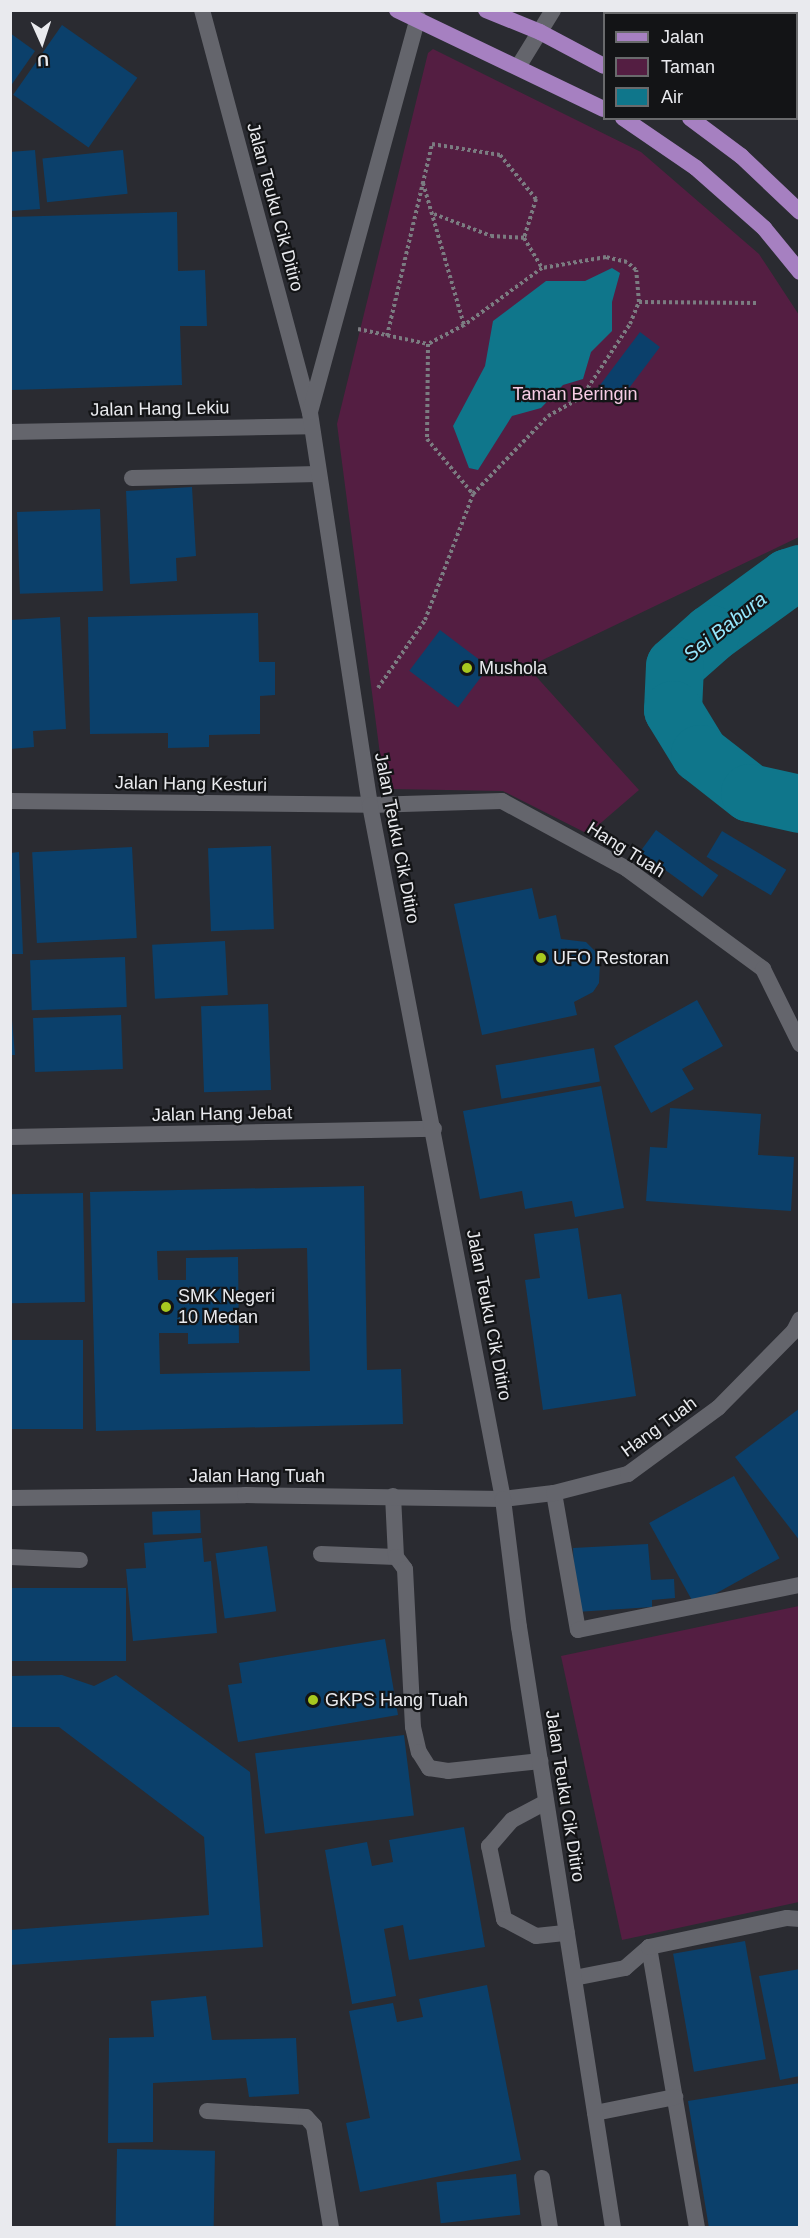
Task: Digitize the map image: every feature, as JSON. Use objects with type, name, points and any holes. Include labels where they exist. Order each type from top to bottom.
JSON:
[{"type":"main road","points":[[397,10],[603,109]]},
{"type":"main road","points":[[486,10],[540,32],[603,65]]},
{"type":"main road","points":[[626,120],[696,168],[764,228],[800,272]]},
{"type":"main road","points":[[693,120],[741,156],[800,212]]},
{"type":"street","name":"Jalan Teuku Cik Ditiro","points":[[202,10],[310,419],[370,805],[434,1129],[503,1499],[546,1802],[613,2228]]},
{"type":"street","points":[[518,67],[553,10]]},
{"type":"street","name":"Jalan Teuku Cik Ditiro","points":[[310,419],[417,18]]},
{"type":"street","name":"Jalan Hang Lekiu","points":[[10,432],[310,419]]},
{"type":"street","points":[[132,478],[318,474]]},
{"type":"street","name":"Jalan Hang Kesturi","points":[[10,801],[370,805]]},
{"type":"street","name":"Hang Tuah","points":[[370,805],[502,801],[607,858],[764,969],[800,1044]]},
{"type":"street","name":"Jalan Hang Jebat","points":[[10,1137],[434,1129]]},
{"type":"street","name":"Hang Tuah","points":[[503,1499],[554,1493],[628,1474],[718,1408],[798,1330]]},
{"type":"street","points":[[554,1493],[578,1630],[800,1585]]},
{"type":"street","points":[[393,1496],[396,1557],[405,1569],[412,1727],[419,1752],[429,1768],[448,1771],[540,1761]]},
{"type":"street","name":"Jalan Hang Tuah","points":[[10,1498],[393,1496],[503,1499]]},
{"type":"street","points":[[321,1554],[396,1557]]},
{"type":"street","points":[[10,1557],[80,1560]]},
{"type":"street","points":[[546,1802],[512,1820],[489,1846],[504,1919],[536,1936],[567,1933]]},
{"type":"street","points":[[574,1978],[625,1968],[649,1947],[787,1918],[800,1919]]},
{"type":"street","points":[[649,1947],[697,2228]]},
{"type":"street","points":[[595,2113],[675,2097]]},
{"type":"street","points":[[207,2111],[306,2117],[314,2126],[331,2228]]},
{"type":"street","points":[[542,2178],[550,2228]]},
{"type":"path","points":[[355,718],[425,620],[473,494],[548,417],[581,398],[630,324],[639,302],[636,270],[620,259],[606,257],[542,268],[464,325],[428,344],[387,336],[432,144],[496,153],[536,199],[524,238],[542,268]]},
{"type":"path","points":[[422,183],[434,214],[464,325]]},
{"type":"path","points":[[434,214],[490,236],[524,238]]},
{"type":"path","points":[[639,302],[758,303]]},
{"type":"path","points":[[428,344],[427,439],[473,494]]},
{"type":"green space","name":"Taman Beringin","points":[[433,49],[641,152],[759,254],[799,315],[799,537],[532,665],[532,672],[639,790],[588,834],[503,791],[391,789],[384,785],[337,424],[428,53]]},
{"type":"green space","points":[[799,1606],[799,1902],[622,1940],[561,1656]]},
{"type":"water","points":[[612,268],[620,273],[612,302],[612,331],[591,352],[583,379],[563,385],[541,408],[512,416],[478,470],[469,468],[453,426],[485,366],[493,321],[546,281],[585,281]]},
{"type":"building","points":[[62,25],[137,78],[89,147],[13,95]]},
{"type":"building","points":[[10,33],[35,51],[10,87]]},
{"type":"building","points":[[35,150],[40,209],[10,211],[10,152]]},
{"type":"building","points":[[123,150],[128,194],[47,202],[42,158]]},
{"type":"building","points":[[177,212],[178,271],[205,270],[207,326],[180,326],[182,385],[11,390],[10,217]]},
{"type":"building","points":[[640,332],[660,347],[617,404],[597,389]]},
{"type":"building","points":[[192,487],[196,556],[176,558],[177,581],[130,584],[126,491]]},
{"type":"building","points":[[100,509],[103,591],[20,594],[17,512]]},
{"type":"building","points":[[258,613],[259,662],[275,662],[275,695],[260,696],[260,734],[209,735],[209,747],[168,748],[168,733],[90,734],[88,617]]},
{"type":"building","points":[[60,617],[66,729],[33,731],[34,747],[10,749],[10,620]]},
{"type":"building","points":[[440,630],[489,667],[458,707],[409,671]]},
{"type":"building","points":[[656,830],[718,875],[702,897],[640,852]]},
{"type":"building","points":[[722,831],[786,870],[771,895],[707,857]]},
{"type":"building","points":[[271,846],[274,929],[211,931],[208,848]]},
{"type":"building","points":[[132,847],[137,938],[37,943],[32,852]]},
{"type":"building","points":[[19,852],[23,954],[10,954],[10,853]]},
{"type":"building","points":[[532,888],[539,919],[556,915],[561,939],[586,942],[595,951],[600,962],[599,983],[593,992],[574,1002],[577,1015],[482,1035],[454,904]]},
{"type":"building","points":[[225,941],[228,995],[155,999],[152,945]]},
{"type":"building","points":[[125,957],[127,1007],[32,1010],[30,960]]},
{"type":"building","points":[[10,997],[15,1055],[10,1055]]},
{"type":"building","points":[[697,1000],[723,1046],[682,1069],[694,1089],[651,1113],[614,1046]]},
{"type":"building","points":[[268,1004],[271,1090],[204,1092],[201,1006]]},
{"type":"building","points":[[121,1015],[123,1069],[35,1072],[33,1018]]},
{"type":"building","points":[[594,1048],[600,1081],[501,1099],[496,1065]]},
{"type":"building","points":[[601,1086],[624,1208],[575,1217],[572,1201],[525,1209],[522,1191],[480,1199],[463,1111]]},
{"type":"building","points":[[670,1108],[761,1114],[758,1155],[794,1157],[791,1211],[646,1201],[650,1147],[667,1148]]},
{"type":"building","name":"SMK Negeri 10 Medan","points":[[364,1186],[367,1370],[401,1369],[403,1424],[96,1431],[90,1192]],"holes":[[[307,1248],[310,1371],[160,1374],[159,1333],[188,1333],[188,1344],[239,1343],[238,1257],[186,1258],[186,1280],[158,1280],[157,1251]]]},
{"type":"building","points":[[83,1193],[85,1302],[12,1303],[10,1194]]},
{"type":"building","points":[[578,1228],[588,1299],[621,1294],[636,1396],[543,1410],[525,1280],[540,1278],[534,1234]]},
{"type":"building","points":[[10,1340],[83,1340],[83,1429],[10,1429]]},
{"type":"building","points":[[800,1408],[800,1541],[735,1457]]},
{"type":"building","points":[[734,1476],[780,1558],[695,1605],[649,1523]]},
{"type":"building","points":[[200,1510],[201,1533],[153,1535],[152,1512]]},
{"type":"building","points":[[202,1538],[204,1562],[211,1561],[217,1633],[133,1641],[126,1569],[146,1568],[144,1543]]},
{"type":"building","points":[[648,1544],[651,1580],[674,1579],[675,1598],[652,1600],[652,1607],[576,1612],[573,1548]]},
{"type":"building","points":[[267,1546],[276,1611],[225,1619],[216,1553]]},
{"type":"building","points":[[10,1588],[126,1588],[126,1661],[10,1661]]},
{"type":"building","name":"GKPS Hang Tuah","points":[[385,1639],[398,1715],[238,1742],[228,1685],[242,1683],[239,1663]]},
{"type":"building","points":[[62,1675],[94,1686],[116,1675],[250,1772],[263,1947],[10,1965],[10,1930],[209,1915],[204,1837],[59,1727],[10,1727],[10,1676]]},
{"type":"building","points":[[404,1735],[414,1815],[265,1834],[255,1753]]},
{"type":"building","points":[[464,1827],[485,1947],[409,1960],[403,1925],[384,1929],[396,1996],[352,2004],[325,1850],[367,1842],[372,1866],[393,1862],[389,1840]]},
{"type":"building","points":[[745,1941],[766,2059],[694,2072],[673,1954]]},
{"type":"building","points":[[800,1969],[800,2076],[780,2080],[759,1976]]},
{"type":"building","points":[[487,1985],[521,2160],[360,2192],[346,2123],[370,2118],[349,2011],[393,2003],[397,2022],[423,2017],[419,1999]]},
{"type":"building","points":[[206,1996],[212,2040],[296,2038],[299,2094],[249,2097],[246,2078],[153,2083],[153,2142],[108,2143],[109,2038],[154,2037],[151,2001]]},
{"type":"building","points":[[800,2083],[800,2228],[709,2228],[688,2101]]},
{"type":"building","points":[[117,2149],[215,2151],[214,2228],[116,2228]]},
{"type":"building","points":[[516,2174],[520,2215],[441,2223],[436,2182]]},
{"type":"waterway","name":"Sei Babura","points":[[800,574],[788,578],[711,634],[675,666],[673,710],[700,754],[750,793],[800,804]]},
{"type":"place","name":"Mushola","points":[[467,668]]},
{"type":"place","name":"UFO Restoran","points":[[541,958]]},
{"type":"place","name":"SMK Negeri 10 Medan","points":[[166,1307]]},
{"type":"place","name":"GKPS Hang Tuah","points":[[313,1700]]}]
